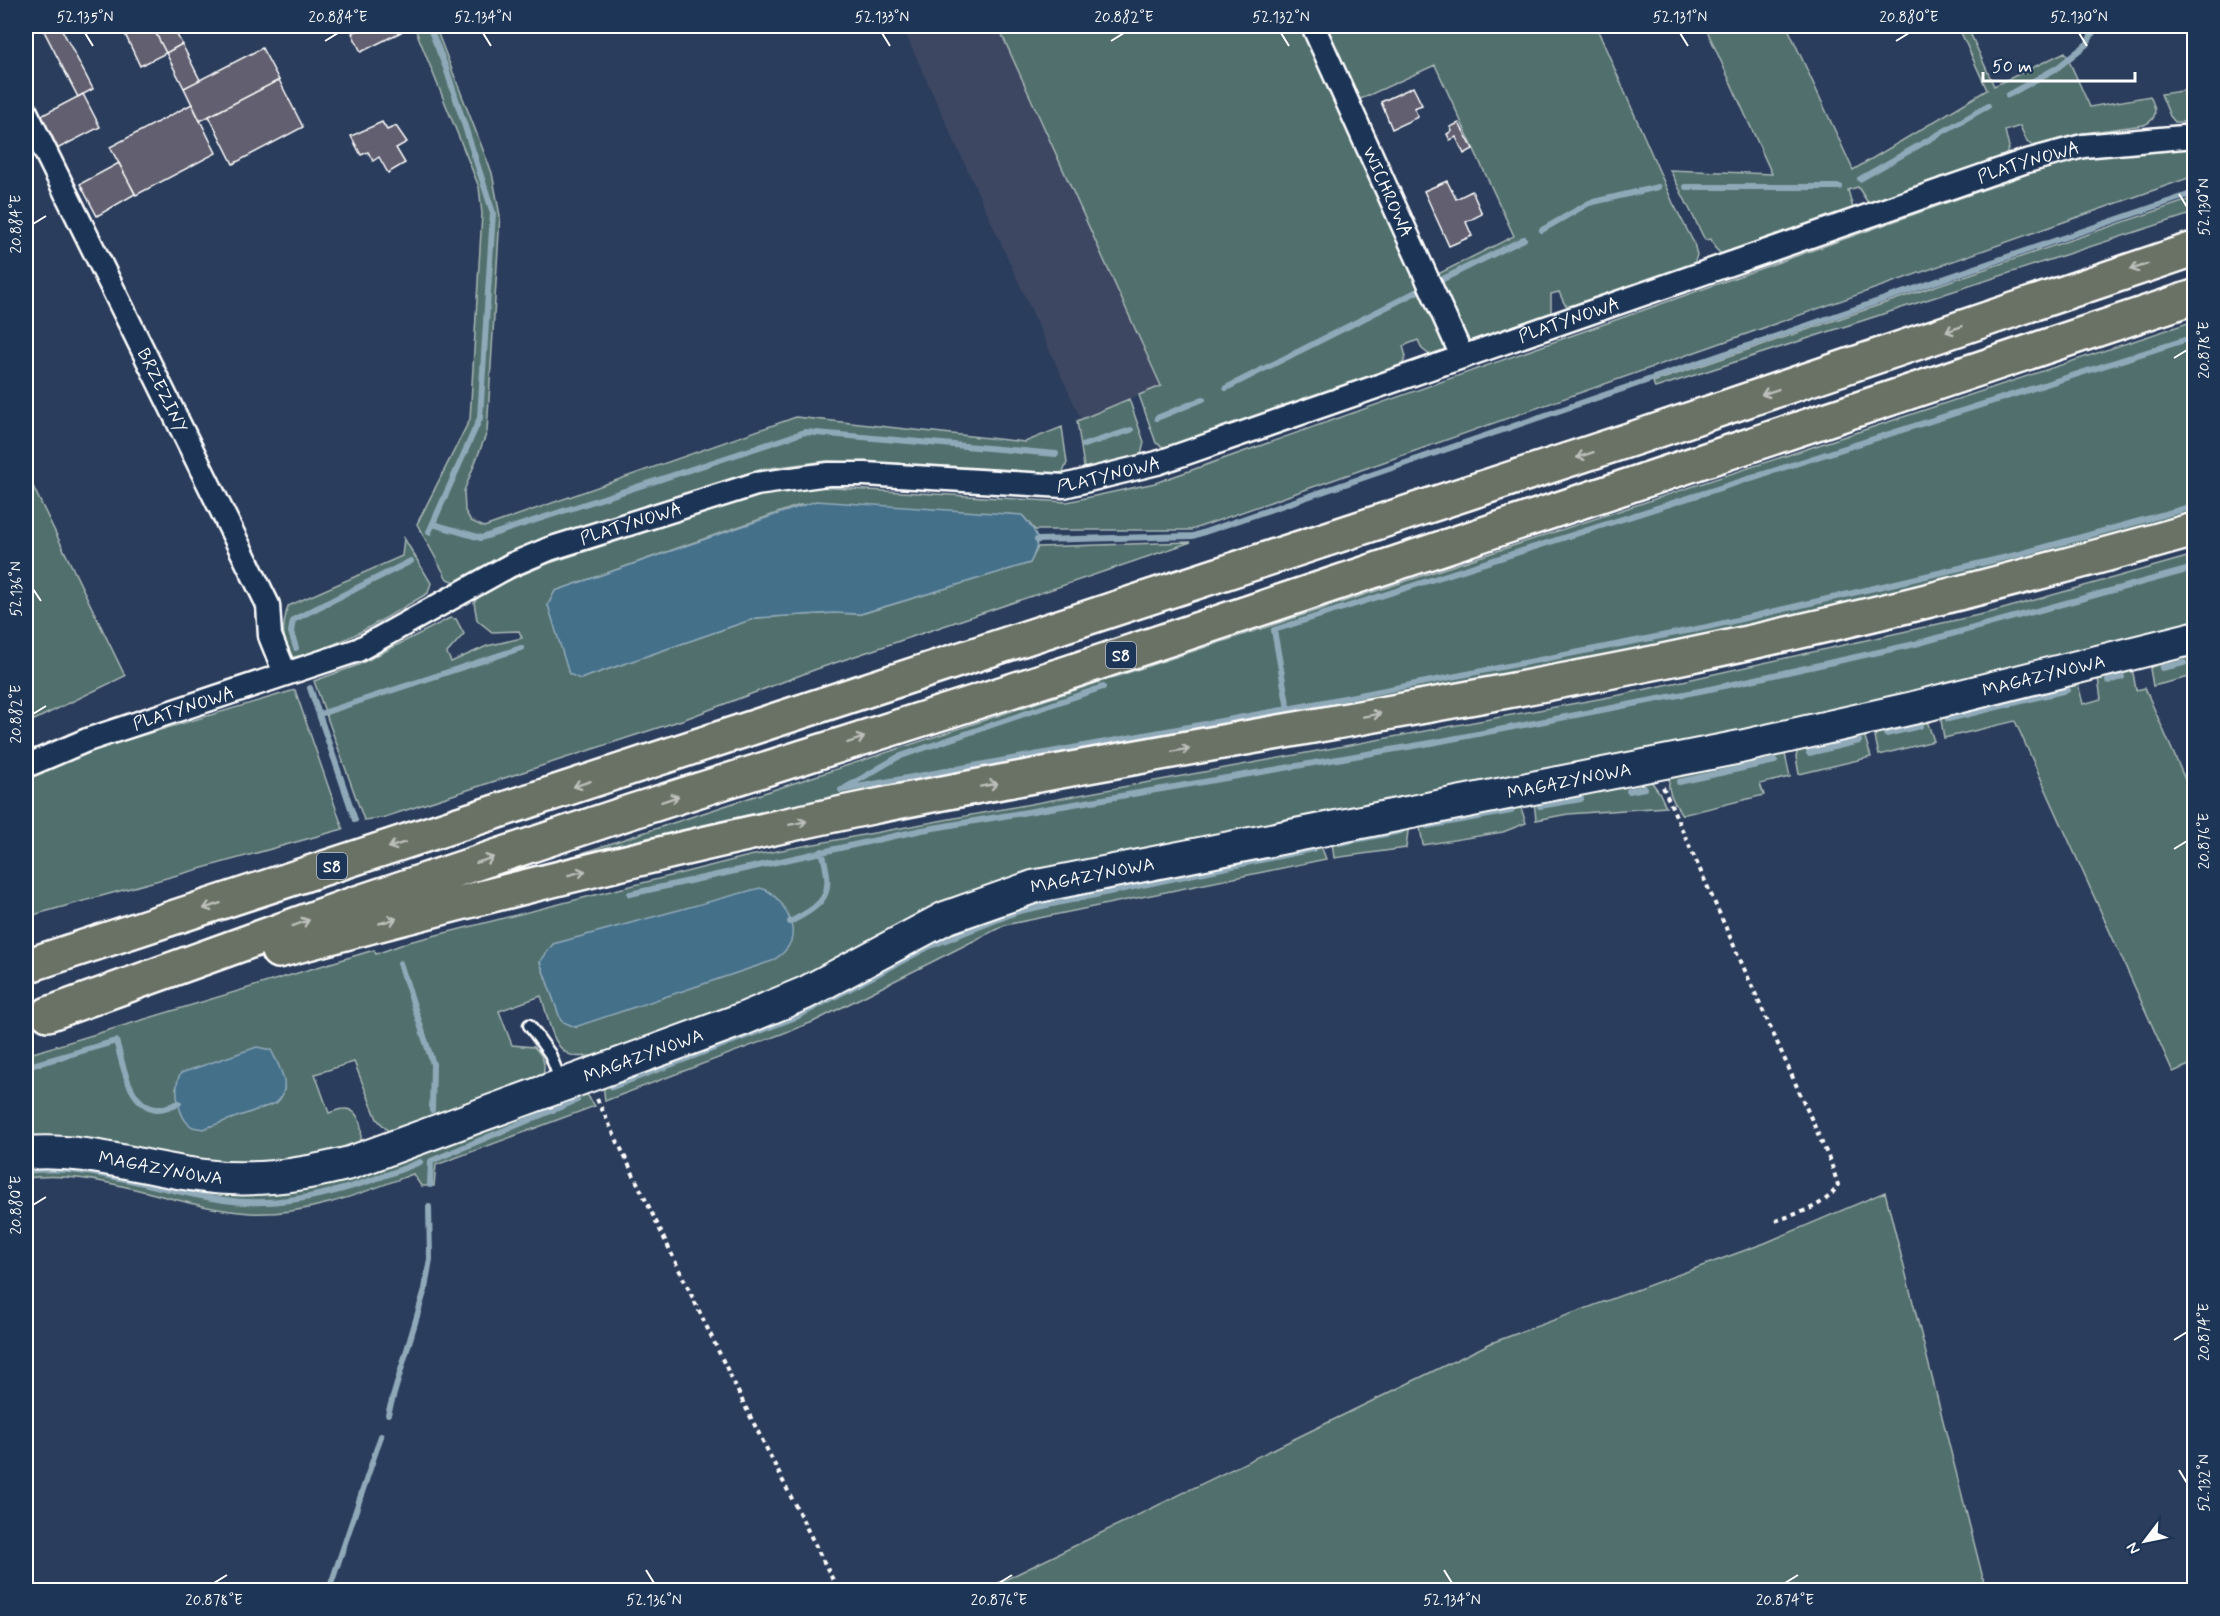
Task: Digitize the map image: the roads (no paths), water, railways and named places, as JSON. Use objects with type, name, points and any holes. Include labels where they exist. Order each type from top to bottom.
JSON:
[{"type":"highway","name":"S8","points":[[26,966],[1633,439],[2194,249]]},
{"type":"highway","name":"S8","points":[[37,1018],[387,893],[1078,669],[2194,297]]},
{"type":"highway","points":[[37,1018],[463,900],[740,835],[889,804],[1665,660],[1839,623],[2022,579],[2194,530]]},
{"type":"street","name":"WICHROWA","points":[[1313,26],[1462,356]]},
{"type":"street","name":"BRZEZINY","points":[[26,112],[267,605],[270,636],[285,674]]},
{"type":"street","name":"PLATYNOWA","points":[[26,766],[87,740],[358,650],[511,565],[549,549],[756,484],[828,474],[865,474],[1064,486],[1157,463],[2045,156],[2115,142],[2194,136]]},
{"type":"street","name":"MAGAZYNOWA","points":[[26,1153],[52,1151],[89,1154],[198,1176],[258,1180],[289,1178],[350,1163],[805,993],[945,918],[1033,887],[1656,764],[1901,711],[2194,638]]},
{"type":"lane","points":[[529,1025],[550,1054],[576,1080]]},
{"type":"waterway","points":[[429,26],[446,68],[493,213],[480,418],[429,532]]},
{"type":"waterway","points":[[2008,95],[2057,68],[2087,44],[2096,26]]},
{"type":"waterway","points":[[1860,179],[1988,106]]},
{"type":"waterway","points":[[1542,230],[1589,203],[1658,187]]},
{"type":"waterway","points":[[1686,187],[1840,187]]},
{"type":"waterway","points":[[1037,540],[1193,536],[2194,193]]},
{"type":"waterway","points":[[1441,280],[1524,239]]},
{"type":"waterway","points":[[1226,388],[1420,290]]},
{"type":"waterway","points":[[1288,709],[1274,630],[2194,337]]},
{"type":"waterway","points":[[1157,418],[1203,399]]},
{"type":"waterway","points":[[1084,445],[1131,430]]},
{"type":"waterway","points":[[433,524],[481,538],[805,432],[1056,454]]},
{"type":"waterway","points":[[841,790],[1288,709],[1707,627],[2020,554],[2194,506]]},
{"type":"waterway","points":[[296,648],[291,632],[293,620],[411,561]]},
{"type":"waterway","points":[[630,894],[922,830],[1431,743],[1710,689],[1915,644],[2194,568]]},
{"type":"waterway","points":[[320,714],[521,648]]},
{"type":"waterway","points":[[2162,668],[2184,663]]},
{"type":"waterway","points":[[2108,681],[2122,677]]},
{"type":"waterway","points":[[845,788],[898,757],[1103,687]]},
{"type":"waterway","points":[[310,688],[355,820]]},
{"type":"waterway","points":[[1948,719],[2067,690]]},
{"type":"waterway","points":[[1886,734],[1920,726]]},
{"type":"waterway","points":[[1809,753],[1859,741]]},
{"type":"waterway","points":[[1679,782],[1775,761]]},
{"type":"waterway","points":[[1629,791],[1645,788]]},
{"type":"waterway","points":[[1540,806],[1581,799]]},
{"type":"waterway","points":[[1427,826],[1511,811]]},
{"type":"waterway","points":[[1339,843],[1401,831]]},
{"type":"waterway","points":[[612,1087],[796,1017],[928,947],[1019,911],[1313,849]]},
{"type":"waterway","points":[[790,922],[813,908],[825,895],[827,877],[822,851]]},
{"type":"waterway","points":[[400,963],[433,1064],[432,1110]]},
{"type":"waterway","points":[[26,1067],[116,1041],[128,1082],[139,1100],[156,1109],[179,1103]]},
{"type":"waterway","points":[[430,1185],[431,1161],[577,1100]]},
{"type":"waterway","points":[[26,1171],[51,1170],[101,1174],[224,1200],[274,1202],[325,1194],[420,1162]]},
{"type":"waterway","points":[[388,1414],[425,1289],[430,1259],[429,1207]]},
{"type":"waterway","points":[[329,1590],[381,1436]]}]
